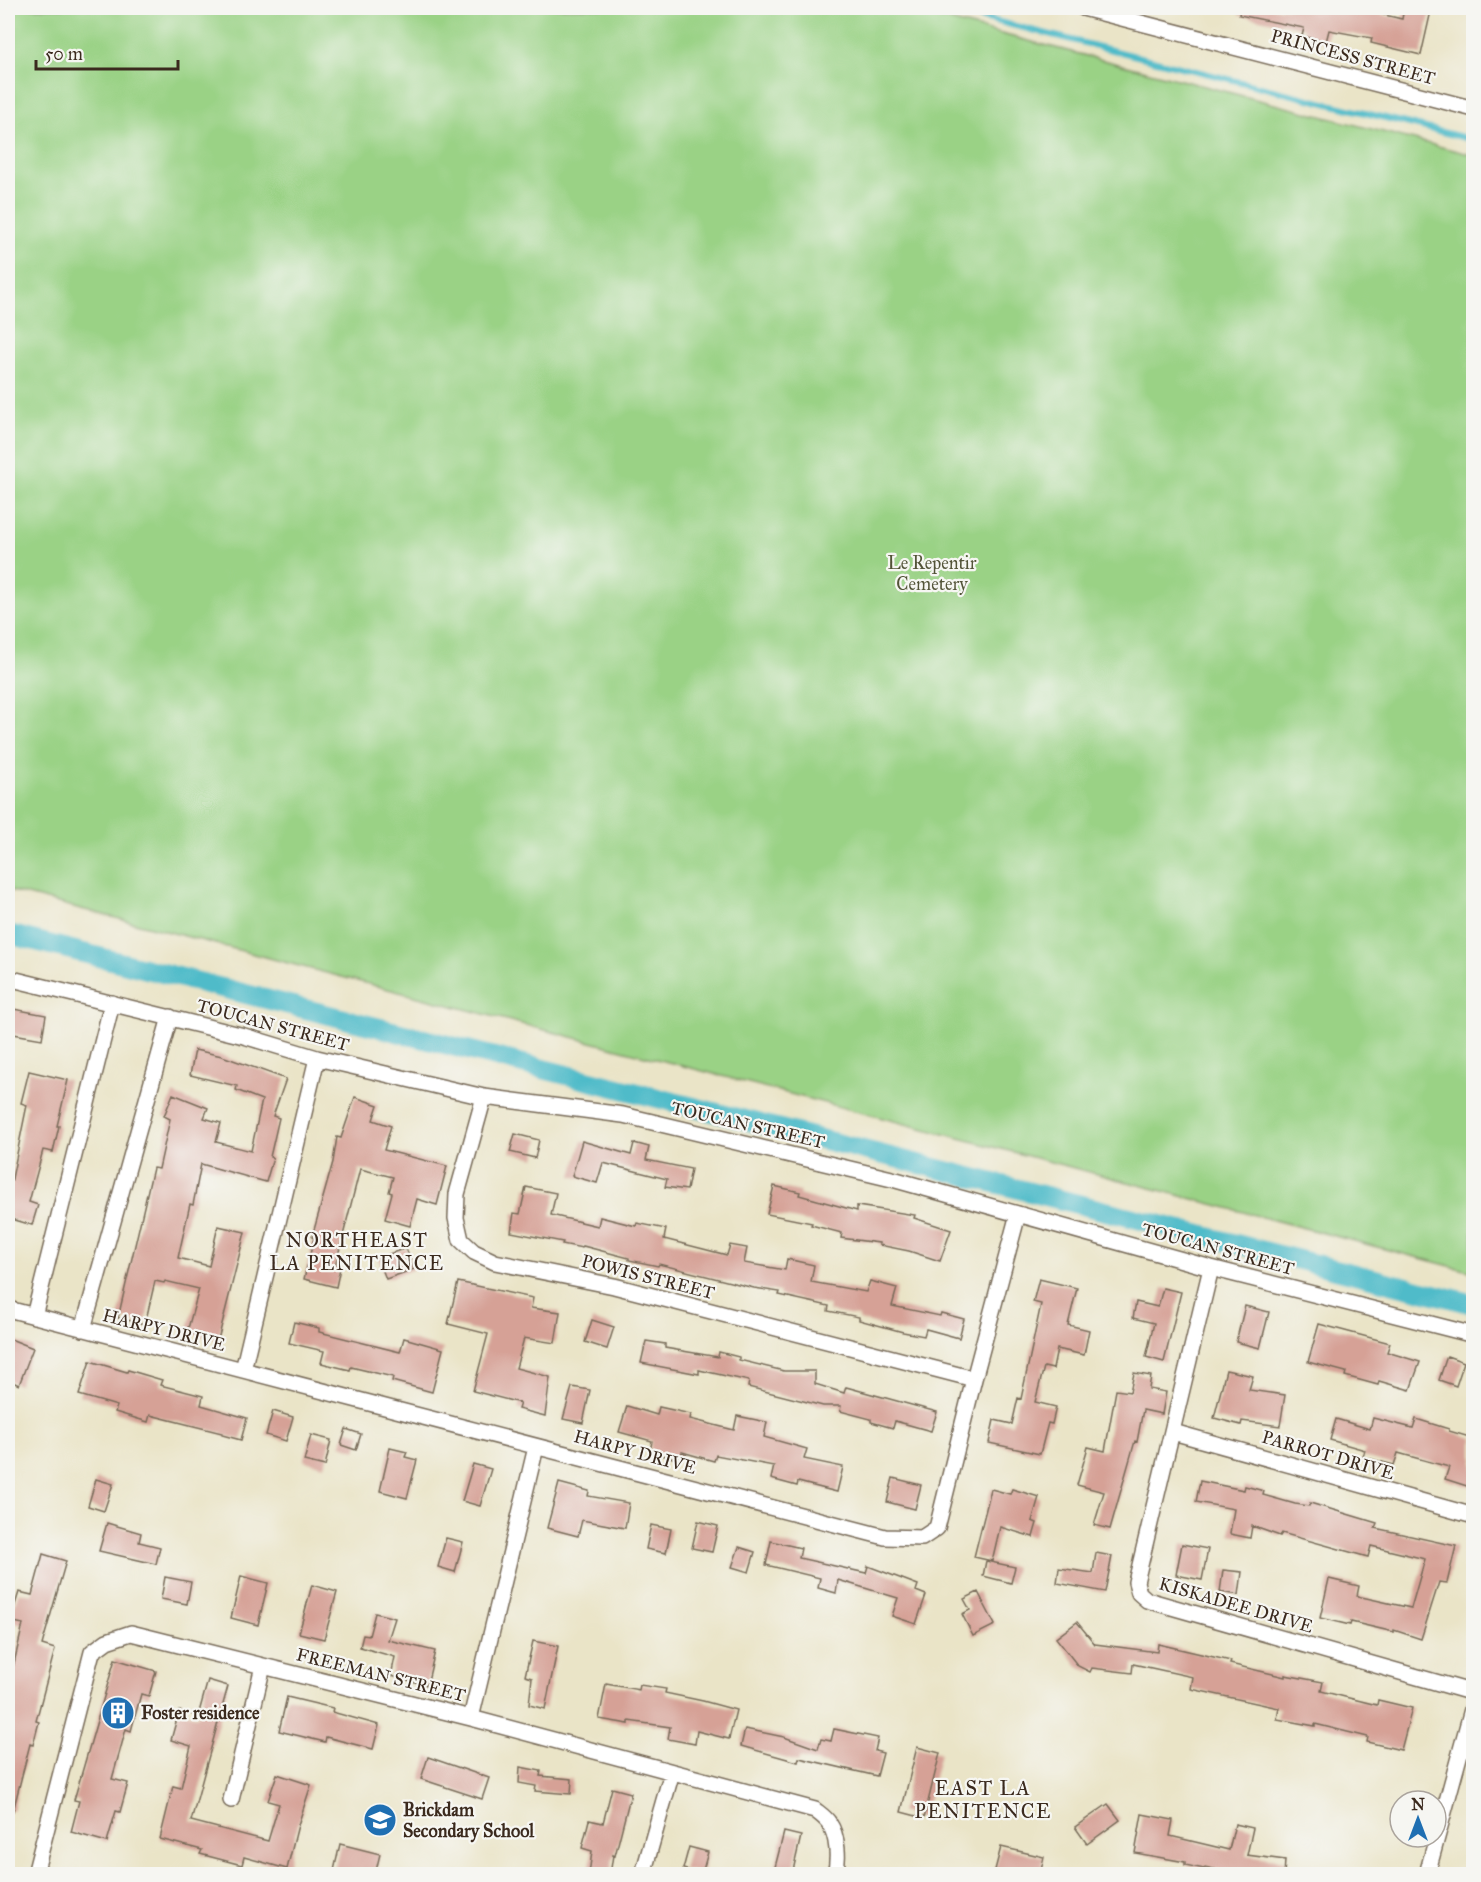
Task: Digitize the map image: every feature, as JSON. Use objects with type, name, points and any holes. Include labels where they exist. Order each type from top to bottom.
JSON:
[{"type":"street","name":"PRINCESS STREET","points":[[1083,8],[1473,109]]},
{"type":"street","name":"TOUCAN STREET","points":[[8,978],[244,1036],[317,1058],[484,1097],[623,1115],[896,1180],[1211,1268],[1473,1335]]},
{"type":"street","points":[[34,1316],[112,1003]]},
{"type":"street","points":[[83,1329],[170,1017]]},
{"type":"street","points":[[243,1370],[317,1058]]},
{"type":"street","name":"POWIS STREET","points":[[484,1097],[458,1194],[456,1218],[461,1240],[474,1252],[495,1262],[614,1286],[974,1378]]},
{"type":"street","name":"HARPY DRIVE","points":[[8,1309],[885,1537],[922,1538],[937,1528],[1018,1214]]},
{"type":"street","name":"KISKADEE DRIVE","points":[[1211,1268],[1136,1582],[1138,1593],[1147,1600],[1473,1693]]},
{"type":"street","name":"PARROT DRIVE","points":[[1173,1432],[1473,1516]]},
{"type":"street","points":[[471,1718],[536,1447]]},
{"type":"street","name":"FREEMAN STREET","points":[[35,1875],[92,1652],[106,1641],[131,1633],[471,1718],[815,1810],[829,1823],[836,1839],[835,1875]]},
{"type":"street","points":[[231,1800],[263,1666]]},
{"type":"street","points":[[1427,1875],[1473,1702]]},
{"type":"street","points":[[643,1875],[672,1772]]},
{"type":"green space","name":"Le Repentir Cemetery","points":[[8,8],[900,8],[1473,155],[1473,1272],[8,890]]},
{"type":"building","points":[[1240,8],[1373,8],[1372,12],[1402,19],[1404,8],[1431,11],[1421,55],[1371,43],[1372,38],[1329,30],[1326,42],[1302,36],[1304,28],[1239,15]]},
{"type":"building","points":[[8,1008],[46,1015],[42,1039],[8,1033]]},
{"type":"building","points":[[195,1050],[222,1056],[286,1079],[273,1116],[279,1118],[270,1157],[273,1158],[266,1182],[201,1164],[193,1205],[190,1204],[178,1258],[209,1266],[218,1226],[245,1232],[218,1340],[187,1332],[199,1289],[165,1281],[164,1283],[155,1281],[145,1324],[118,1318],[153,1168],[159,1169],[170,1119],[164,1116],[173,1094],[208,1108],[204,1118],[221,1123],[216,1142],[251,1151],[262,1100],[236,1090],[237,1086],[190,1075]]},
{"type":"building","points":[[29,1071],[68,1080],[53,1152],[43,1150],[29,1202],[38,1205],[32,1225],[8,1218],[8,1198],[27,1105],[21,1103]]},
{"type":"building","points":[[355,1097],[378,1105],[373,1120],[391,1126],[384,1150],[447,1166],[437,1205],[417,1199],[410,1226],[385,1219],[392,1193],[389,1192],[393,1177],[360,1169],[335,1267],[340,1268],[336,1287],[304,1279],[337,1137],[341,1138]]},
{"type":"building","points":[[515,1134],[539,1140],[535,1158],[510,1152]]},
{"type":"building","points":[[582,1141],[631,1155],[634,1143],[649,1147],[646,1160],[691,1169],[687,1190],[665,1187],[667,1179],[603,1163],[597,1183],[572,1176]]},
{"type":"building","points":[[774,1186],[857,1211],[857,1206],[915,1215],[914,1218],[951,1230],[940,1261],[909,1251],[879,1245],[879,1243],[841,1238],[842,1233],[811,1225],[812,1223],[767,1214]]},
{"type":"building","points":[[526,1187],[556,1193],[551,1215],[598,1226],[600,1217],[636,1226],[637,1223],[666,1229],[664,1239],[727,1255],[730,1245],[747,1248],[744,1263],[785,1270],[787,1259],[814,1265],[811,1282],[866,1292],[870,1281],[897,1288],[892,1306],[940,1316],[941,1313],[964,1319],[959,1338],[926,1329],[924,1336],[903,1332],[859,1320],[859,1317],[828,1311],[829,1306],[779,1295],[780,1292],[754,1288],[659,1264],[658,1266],[629,1260],[629,1258],[583,1246],[582,1248],[511,1232],[514,1213],[520,1214]]},
{"type":"building","points":[[406,1248],[414,1269],[386,1279],[378,1258]]},
{"type":"building","points":[[1039,1279],[1077,1288],[1068,1325],[1089,1330],[1084,1355],[1057,1349],[1053,1369],[1044,1367],[1035,1402],[1056,1407],[1052,1424],[1048,1423],[1040,1454],[989,1443],[994,1420],[1012,1424],[1018,1398],[1021,1399],[1041,1304],[1033,1302]]},
{"type":"building","points":[[458,1282],[533,1298],[531,1308],[560,1312],[555,1343],[524,1338],[516,1368],[550,1377],[545,1416],[518,1409],[520,1403],[473,1391],[488,1334],[448,1324]]},
{"type":"building","points":[[1163,1288],[1181,1292],[1164,1362],[1146,1357],[1154,1323],[1133,1318],[1136,1302],[1158,1307]]},
{"type":"building","points":[[1245,1306],[1269,1312],[1260,1348],[1236,1342]]},
{"type":"building","points":[[592,1320],[614,1327],[607,1349],[585,1342]]},
{"type":"building","points":[[294,1322],[319,1328],[319,1332],[400,1352],[404,1338],[443,1349],[432,1392],[392,1381],[393,1377],[321,1363],[324,1351],[289,1343]]},
{"type":"building","points":[[1319,1324],[1390,1343],[1387,1352],[1420,1362],[1410,1390],[1379,1381],[1378,1385],[1345,1376],[1346,1372],[1308,1362]]},
{"type":"building","points":[[8,1338],[33,1348],[19,1385],[8,1380]]},
{"type":"building","points":[[646,1341],[665,1344],[665,1348],[718,1357],[719,1352],[739,1357],[739,1360],[784,1371],[815,1371],[815,1384],[844,1393],[846,1387],[937,1412],[931,1431],[895,1421],[893,1428],[871,1422],[871,1419],[840,1411],[841,1406],[823,1406],[748,1387],[749,1381],[699,1370],[699,1374],[641,1363]]},
{"type":"building","points":[[1447,1356],[1464,1362],[1456,1386],[1439,1380]]},
{"type":"building","points":[[90,1361],[162,1380],[160,1385],[203,1396],[201,1405],[247,1418],[241,1440],[150,1415],[148,1422],[115,1412],[117,1406],[79,1395]]},
{"type":"building","points":[[1226,1370],[1253,1376],[1249,1390],[1285,1395],[1280,1426],[1242,1421],[1241,1425],[1214,1418]]},
{"type":"building","points":[[1134,1373],[1151,1376],[1149,1389],[1166,1392],[1162,1414],[1143,1410],[1137,1442],[1135,1441],[1110,1529],[1094,1525],[1104,1492],[1077,1485],[1088,1447],[1105,1451],[1116,1390],[1130,1392]]},
{"type":"building","points":[[572,1387],[590,1390],[583,1423],[563,1419]]},
{"type":"building","points":[[627,1406],[657,1415],[659,1407],[691,1414],[690,1419],[734,1430],[737,1416],[767,1422],[764,1437],[807,1449],[804,1459],[843,1467],[837,1492],[798,1482],[797,1486],[771,1479],[774,1466],[716,1455],[714,1461],[682,1452],[680,1460],[650,1452],[652,1441],[619,1432]]},
{"type":"building","points":[[273,1411],[293,1417],[286,1441],[266,1435]]},
{"type":"building","points":[[1373,1418],[1413,1428],[1416,1419],[1473,1438],[1473,1488],[1445,1479],[1449,1467],[1398,1453],[1394,1465],[1363,1457],[1365,1450],[1330,1440],[1336,1419],[1370,1429]]},
{"type":"building","points":[[346,1429],[361,1434],[356,1450],[341,1445]]},
{"type":"building","points":[[311,1435],[331,1440],[325,1466],[304,1461]]},
{"type":"building","points":[[390,1448],[407,1452],[405,1457],[417,1460],[407,1498],[380,1491]]},
{"type":"building","points":[[473,1464],[491,1469],[480,1506],[462,1501]]},
{"type":"building","points":[[893,1478],[921,1485],[915,1509],[887,1502]]},
{"type":"building","points":[[96,1479],[113,1484],[104,1511],[88,1506]]},
{"type":"building","points":[[1200,1481],[1244,1490],[1245,1486],[1264,1491],[1263,1495],[1295,1504],[1309,1506],[1310,1503],[1377,1523],[1375,1528],[1456,1546],[1447,1583],[1439,1582],[1421,1639],[1394,1630],[1394,1632],[1351,1622],[1350,1625],[1320,1618],[1329,1579],[1359,1586],[1357,1596],[1411,1608],[1425,1559],[1371,1546],[1368,1557],[1282,1533],[1280,1536],[1252,1526],[1250,1538],[1230,1534],[1234,1509],[1196,1502]]},
{"type":"building","points":[[559,1483],[589,1491],[588,1496],[629,1503],[625,1528],[582,1520],[578,1536],[547,1528]]},
{"type":"building","points":[[991,1489],[1010,1494],[1012,1489],[1039,1497],[1032,1521],[1037,1523],[1033,1537],[1000,1527],[992,1561],[974,1557]]},
{"type":"building","points":[[698,1521],[718,1526],[712,1552],[692,1548]]},
{"type":"building","points":[[107,1523],[141,1533],[139,1542],[160,1547],[156,1564],[99,1551]]},
{"type":"building","points":[[651,1525],[671,1529],[666,1553],[646,1549]]},
{"type":"building","points":[[446,1538],[463,1542],[455,1572],[438,1567]]},
{"type":"building","points":[[771,1541],[801,1548],[799,1558],[866,1573],[868,1566],[918,1585],[916,1591],[926,1595],[916,1624],[892,1616],[898,1598],[838,1580],[836,1593],[818,1588],[820,1578],[766,1565]]},
{"type":"building","points":[[1182,1544],[1208,1549],[1202,1580],[1176,1575]]},
{"type":"building","points":[[739,1547],[755,1552],[749,1572],[732,1567]]},
{"type":"building","points":[[1096,1553],[1112,1556],[1105,1592],[1057,1583],[1059,1568],[1093,1573]]},
{"type":"building","points":[[43,1554],[66,1561],[42,1645],[55,1649],[36,1721],[39,1722],[33,1745],[30,1744],[13,1811],[8,1810],[8,1671],[12,1672],[23,1624],[10,1621],[19,1592],[32,1595]]},
{"type":"building","points":[[986,1561],[1015,1567],[1011,1583],[983,1576]]},
{"type":"building","points":[[1223,1570],[1242,1572],[1239,1595],[1220,1592]]},
{"type":"building","points":[[241,1576],[268,1583],[258,1625],[231,1618]]},
{"type":"building","points":[[165,1577],[191,1582],[187,1604],[161,1599]]},
{"type":"building","points":[[312,1585],[337,1592],[324,1639],[299,1633]]},
{"type":"building","points":[[978,1592],[995,1625],[973,1636],[962,1614],[970,1610],[964,1599]]},
{"type":"building","points":[[375,1613],[395,1618],[388,1640],[435,1651],[427,1685],[391,1676],[395,1657],[360,1647],[363,1635],[369,1636]]},
{"type":"building","points":[[1077,1622],[1095,1644],[1157,1652],[1158,1644],[1231,1661],[1230,1664],[1285,1677],[1285,1675],[1323,1682],[1321,1691],[1377,1705],[1378,1700],[1412,1708],[1401,1750],[1367,1742],[1368,1737],[1315,1724],[1315,1726],[1277,1719],[1279,1708],[1191,1689],[1193,1677],[1133,1664],[1132,1673],[1092,1668],[1090,1672],[1078,1666],[1056,1638]]},
{"type":"building","points":[[533,1641],[558,1646],[545,1709],[529,1705],[532,1678],[525,1676]]},
{"type":"building","points":[[115,1659],[156,1671],[149,1696],[141,1694],[131,1731],[126,1729],[112,1779],[128,1783],[120,1812],[116,1811],[107,1842],[71,1832],[79,1801],[74,1800]]},
{"type":"building","points":[[208,1680],[228,1686],[191,1821],[268,1841],[279,1804],[268,1801],[277,1774],[311,1785],[287,1869],[244,1857],[242,1865],[200,1854],[202,1850],[160,1839],[173,1786],[181,1788],[191,1746],[171,1740],[179,1711],[198,1716]]},
{"type":"building","points":[[606,1684],[639,1690],[640,1685],[666,1689],[665,1693],[736,1710],[729,1739],[697,1731],[695,1744],[668,1739],[670,1727],[599,1719]]},
{"type":"building","points":[[287,1697],[333,1708],[332,1712],[379,1725],[373,1749],[326,1737],[325,1742],[279,1731]]},
{"type":"building","points":[[745,1729],[784,1737],[818,1749],[821,1739],[831,1741],[834,1729],[878,1738],[875,1751],[883,1753],[877,1776],[799,1758],[798,1762],[741,1746]]},
{"type":"building","points":[[917,1747],[940,1753],[924,1818],[901,1812]]},
{"type":"building","points":[[428,1757],[489,1778],[482,1799],[421,1779]]},
{"type":"building","points":[[520,1767],[541,1771],[540,1776],[572,1779],[571,1794],[535,1791],[536,1786],[519,1783]]},
{"type":"building","points":[[612,1788],[631,1793],[615,1856],[613,1855],[610,1875],[589,1875],[592,1851],[582,1848],[589,1820],[603,1823]]},
{"type":"building","points":[[1108,1804],[1120,1820],[1087,1844],[1075,1827]]},
{"type":"building","points":[[1142,1814],[1173,1820],[1170,1836],[1229,1850],[1235,1824],[1253,1828],[1247,1855],[1285,1860],[1284,1875],[1241,1875],[1135,1853]]},
{"type":"building","points":[[784,1832],[801,1836],[792,1875],[773,1875]]},
{"type":"building","points":[[340,1844],[380,1854],[375,1875],[333,1875]]},
{"type":"building","points":[[689,1847],[708,1852],[702,1874],[683,1869]]},
{"type":"building","points":[[1001,1847],[1044,1857],[1040,1875],[1012,1875],[995,1870]]},
{"type":"waterway","points":[[943,8],[1474,140]]},
{"type":"waterway","points":[[8,934],[1474,1304]]},
{"type":"place","name":"Foster residence","points":[[118,1713]]},
{"type":"place","name":"Brickdam Secondary School","points":[[380,1820]]},
{"type":"district","name":"NORTHEAST LA PENITENCE","points":[[357,1252]]},
{"type":"district","name":"EAST LA PENITENCE","points":[[983,1800]]}]
